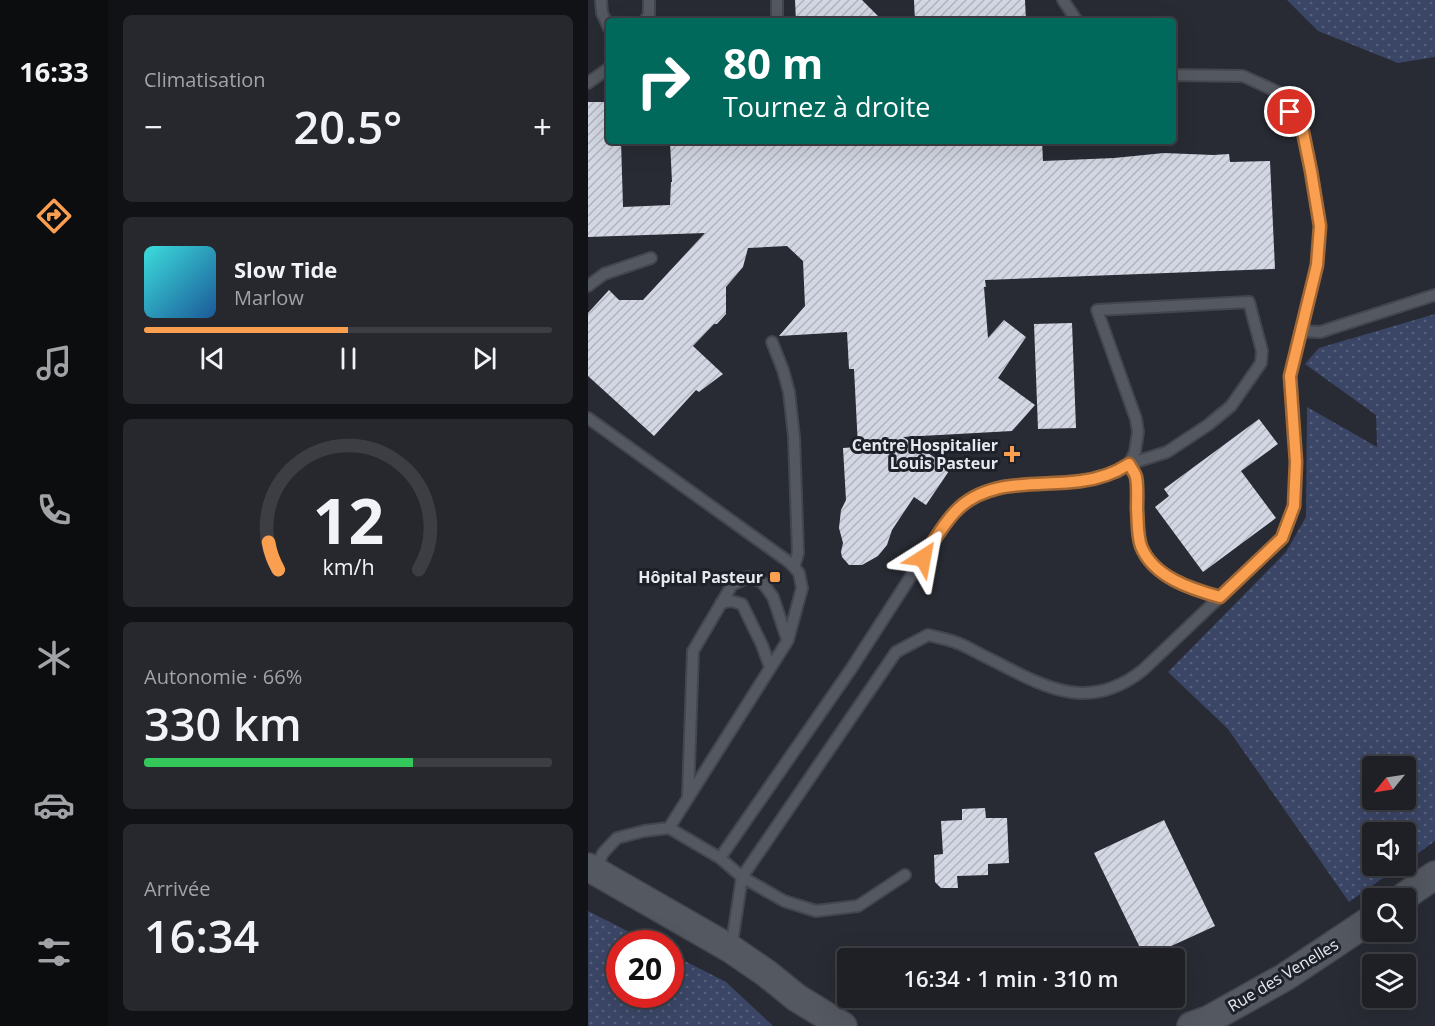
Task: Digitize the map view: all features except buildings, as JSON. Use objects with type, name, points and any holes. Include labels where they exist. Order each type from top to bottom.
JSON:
[{"type":"street","points":[[591,869],[731,949],[797,998],[843,1026]]},
{"type":"street","points":[[1416,888],[1435,875]]},
{"type":"street","name":"Rue des Venelles","points":[[1191,1026],[1208,1020],[1285,976],[1362,926]]},
{"type":"lane","points":[[601,0],[602,14],[606,22]]},
{"type":"lane","points":[[647,18],[649,14],[648,0]]},
{"type":"lane","points":[[777,0],[777,18]]},
{"type":"lane","points":[[1064,0],[1075,18]]},
{"type":"lane","points":[[588,83],[606,70]]},
{"type":"lane","points":[[731,949],[742,878],[896,652],[928,635],[956,642],[1045,686],[1083,693],[1112,689],[1134,677],[1282,538],[1294,506],[1296,462],[1290,376],[1317,265],[1320,226],[1303,132],[1278,92],[1243,76],[1176,75]]},
{"type":"lane","points":[[588,286],[604,274],[651,258]]},
{"type":"lane","points":[[1302,332],[1320,332],[1435,295]]},
{"type":"lane","points":[[720,858],[955,511],[983,493],[1004,486],[1082,481],[1117,472],[1129,464],[1167,452],[1208,425],[1231,406],[1261,363],[1262,351],[1249,302],[1097,310],[1137,419],[1136,444],[1129,464],[1136,476],[1138,535],[1141,546],[1149,559],[1167,576],[1197,591],[1220,597]]},
{"type":"lane","points":[[772,342],[789,392],[794,437],[798,553],[794,567]]},
{"type":"lane","points":[[588,418],[794,567],[801,578],[802,588],[788,640],[669,828]]},
{"type":"lane","points":[[688,797],[693,651],[732,585],[748,577],[762,582],[773,597],[788,640]]},
{"type":"lane","points":[[722,603],[731,601],[742,604],[770,667]]},
{"type":"lane","points":[[591,869],[617,838],[669,828],[720,858],[742,878],[784,901],[816,911],[858,906],[905,875]]},
{"type":"shaded area","points":[[1287,0],[1435,0],[1435,57],[1398,63],[1318,31]]},
{"type":"shaded area","points":[[1435,314],[1435,841],[1416,855],[1416,822],[1362,822],[1362,876],[1386,876],[1369,888],[1362,888],[1362,893],[1349,902],[1228,729],[1168,672],[1286,552],[1306,517],[1307,407],[1377,447],[1376,415],[1305,364],[1319,348]]},
{"type":"shaded area","points":[[588,911],[625,930],[606,930],[606,1008],[684,1008],[684,961],[726,982],[773,1026],[589,1026]]},
{"type":"place","name":"Centre Hospitalier Louis Pasteur","points":[[1012,454]]},
{"type":"place","name":"Hôpital Pasteur","points":[[775,577]]},
{"type":"route","points":[[923,558],[955,511],[983,493],[1004,486],[1082,481],[1117,472],[1129,464],[1136,476],[1138,535],[1141,546],[1158,569],[1197,591],[1220,597],[1282,538],[1294,506],[1296,462],[1290,376],[1317,265],[1320,226],[1303,132],[1290,112]]}]
